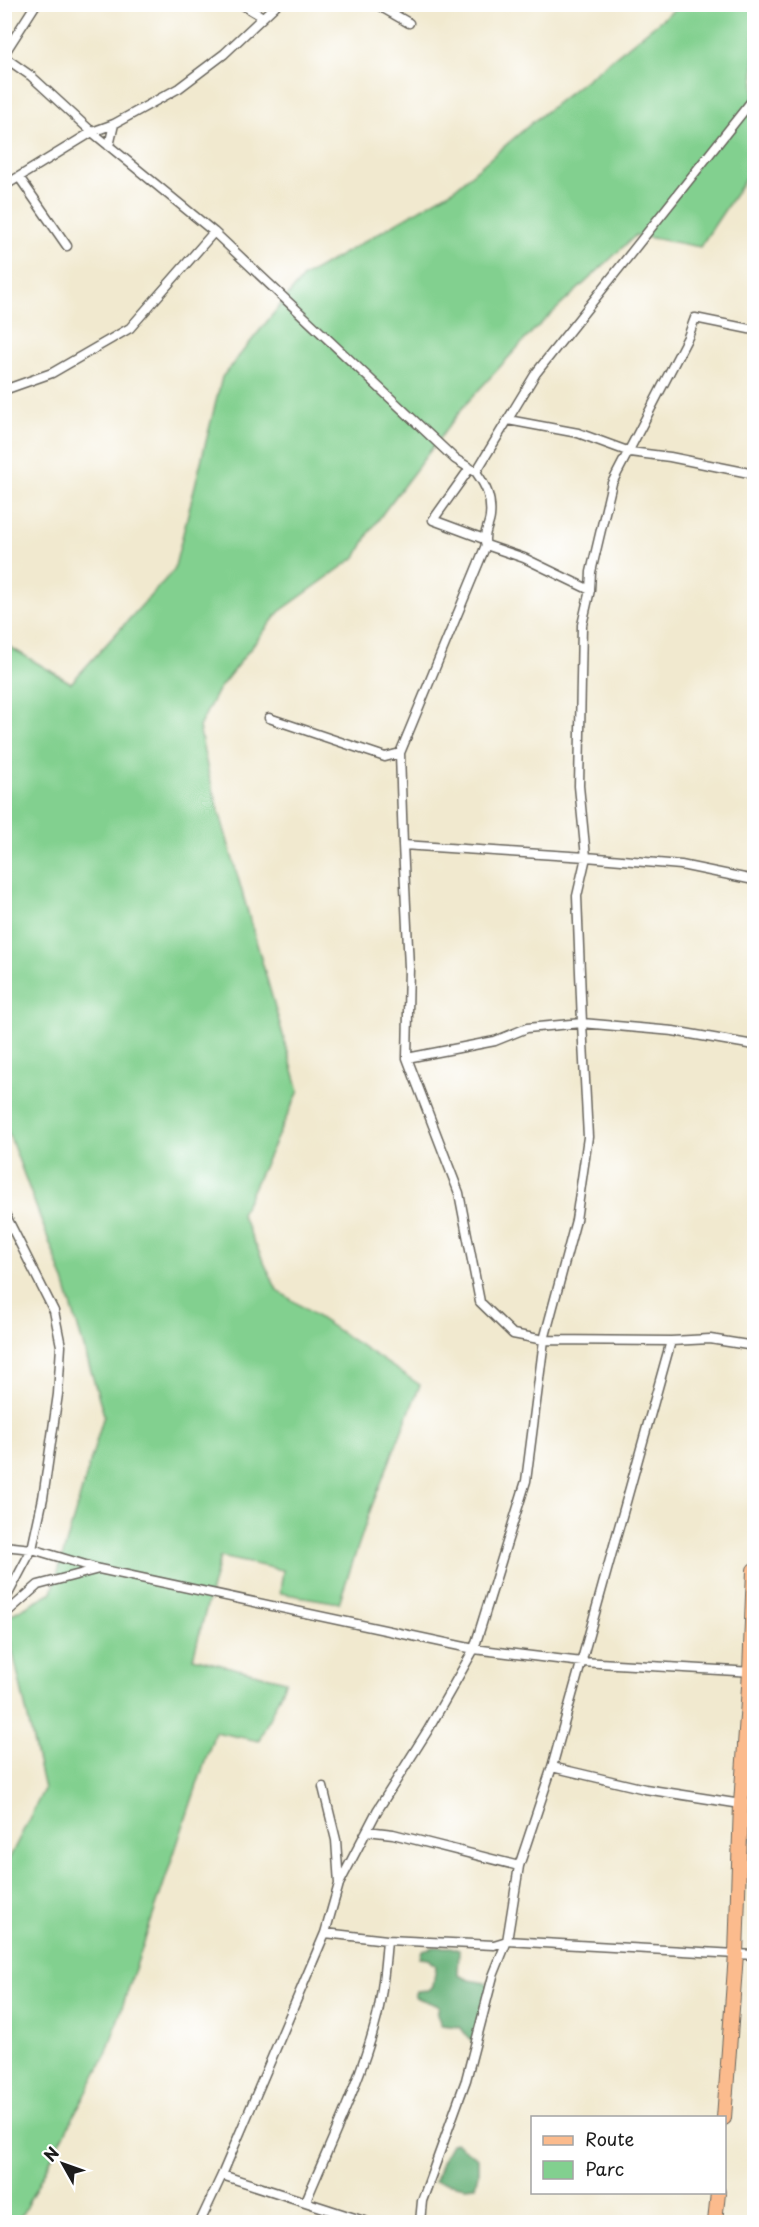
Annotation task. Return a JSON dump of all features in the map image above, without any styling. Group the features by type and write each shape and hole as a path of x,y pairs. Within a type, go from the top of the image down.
{"main road":[{"path":"724,2116 736,1954 741,1804 752,1672 754,1570"},
{"path":"716,2223 718,2194"}],"street":[{"path":"36,4 4,56 31,76 92,132 214,232 455,459 473,470 488,489 490,517 485,542 400,753 410,967 406,1058 459,1193 480,1302 513,1334 544,1340 710,1339 754,1346"},
{"path":"241,4 263,17"},
{"path":"4,186 92,132 114,124 179,88 224,54 277,4"},
{"path":"376,4 409,23"},
{"path":"590,590 524,558 433,520 473,470 508,420 536,373 754,98"},
{"path":"109,146 114,124"},
{"path":"19,177 67,246"},
{"path":"4,390 52,373 130,328 214,232"},
{"path":"200,2223 325,1934 339,1884 377,1811 428,1730 474,1649 526,1482 544,1340 576,1220 588,1137 577,896 586,857 579,786 582,625 590,590 591,572 612,483 688,337 695,318 754,330"},
{"path":"508,420 578,433 630,452 670,457 754,474"},
{"path":"269,718 385,757 400,753"},
{"path":"403,845 681,865 754,880"},
{"path":"406,1058 495,1041 527,1028 582,1023 673,1031 754,1045"},
{"path":"4,1212 54,1311 61,1346 58,1394 43,1498 32,1549 4,1602"},
{"path":"420,2223 422,2201 466,2080 493,1976 507,1941 519,1866 552,1767 671,1341"},
{"path":"4,1546 32,1549 99,1569 474,1649 582,1662 752,1672"},
{"path":"4,1615 38,1585 99,1569"},
{"path":"552,1767 645,1789 741,1804"},
{"path":"323,1787 336,1840 339,1884"},
{"path":"368,1831 421,1840 519,1866"},
{"path":"325,1934 387,1940 494,1945 507,1941 754,1955"},
{"path":"306,2201 351,2092 376,2018 383,1988 387,1940"},
{"path":"222,2175 367,2223"}],"green space":[{"path":"680,5 754,5 754,166 700,247 636,235 532,332 464,406 383,513 357,556 279,612 218,690 199,727 209,776 299,1091 241,1214 277,1290 420,1385 371,1508 339,1603 280,1593 283,1570 220,1557 193,1658 286,1681 259,1741 215,1732 106,2055 18,2222 4,2222 5,1867 44,1789 5,1618 52,1592 104,1415 64,1281 5,1124 5,644 71,683 174,570 222,377 303,277 453,190 534,121"},
{"path":"451,1947 459,1950 458,1975 491,1984 475,2046 460,2027 441,2025 437,2014 439,2006 415,1997 417,1991 429,1990 433,1986 436,1966 429,1959 420,1958 422,1950"},
{"path":"456,2143 478,2158 475,2186 465,2187 435,2181 441,2162 451,2144"}]}
